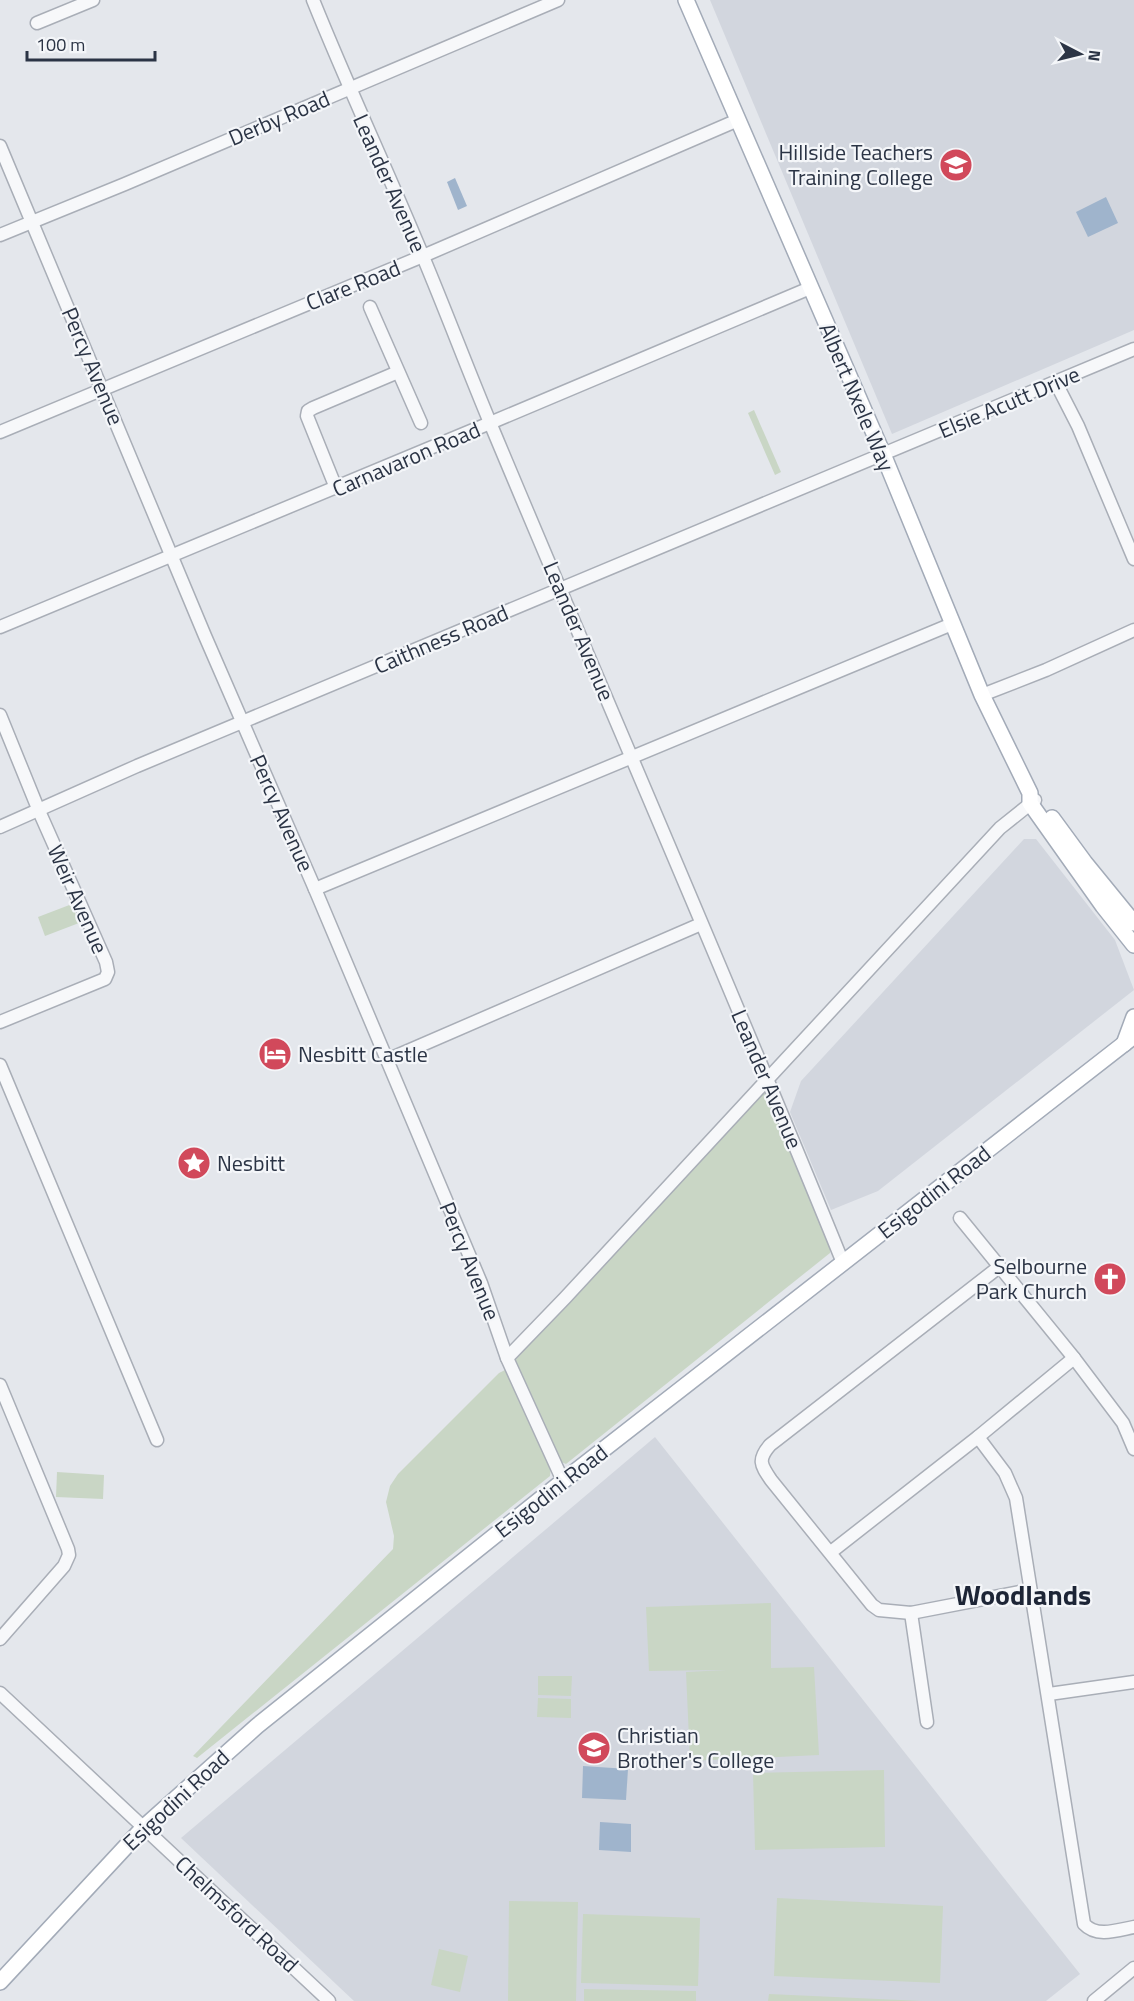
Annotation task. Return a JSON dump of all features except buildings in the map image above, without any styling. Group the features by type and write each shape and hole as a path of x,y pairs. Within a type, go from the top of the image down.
{"main road":[{"name":"Albert Nxele Way","path":"686,0 883,454 982,695 1032,798 1103,906 1134,945"},
{"name":"Albert Nxele Way","path":"1032,798 1134,923"},
{"path":"1131,1043 1134,1017"},
{"name":"Esigodini Road","path":"0,1982 144,1827 257,1726 562,1481 1109,1055 1131,1043"}],"street":[{"path":"37,23 93,0"},
{"name":"Leander Avenue","path":"313,0 423,256 490,423 701,924 768,1078 843,1263"},
{"name":"Derby Road","path":"0,235 558,0"},
{"name":"Clare Road","path":"0,432 423,256 738,120"},
{"name":"Percy Avenue","path":"0,146 481,1283 507,1358 562,1481"},
{"name":"Carnavaron Road","path":"0,627 810,288"},
{"path":"370,307 421,423"},
{"name":"Elsie Acutt Drive","path":"883,454 1134,349"},
{"path":"336,488 307,416 308,411 398,372"},
{"path":"1056,383 1078,426 1134,559"},
{"name":"Caithness Road","path":"0,827 137,766 883,454"},
{"path":"315,889 952,624"},
{"path":"982,695 1134,630"},
{"name":"Weir Avenue","path":"0,715 39,811 106,962 108,972 105,979 0,1022"},
{"path":"507,1358 1000,828 1032,798"},
{"path":"387,1060 701,924"},
{"path":"0,1065 157,1440"},
{"path":"960,1218 1074,1358 1123,1423 1134,1449"},
{"path":"999,1267 770,1445 761,1461 763,1469 872,1605 879,1610 911,1613 1030,1590"},
{"path":"831,1552 978,1437 1074,1358"},
{"path":"0,1385 69,1555 64,1566 0,1640"},
{"path":"978,1437 1005,1473 1014,1492 1049,1694 1084,1924 1089,1929 1102,1933 1134,1927"},
{"path":"911,1613 927,1722"},
{"path":"1049,1694 1134,1682"},
{"name":"Chelmsford Road","path":"0,1693 329,2001"},
{"path":"1094,2001 1134,1968"}],"shaded area":[{"name":"Hillside Teachers Training College","path":"710,0 1134,0 1134,330 892,434"},
{"path":"1024,839 1036,839 1115,940 1134,990 878,1191 831,1210 790,1112 801,1081"},
{"name":"Christian Brother's College","path":"655,1437 1080,1974 1046,2001 354,2001 181,1838"}],"green space":[{"path":"754,410 781,472 775,475 748,413"},
{"path":"72,904 79,923 45,936 38,917"},
{"path":"762,1091 768,1093 830,1245 830,1253 566,1464 559,1461 515,1360"},
{"path":"505,1370 509,1372 551,1467 550,1476 197,1758 193,1756 393,1549 394,1536 386,1502 390,1486 398,1474 499,1373"},
{"path":"57,1472 104,1475 103,1499 56,1497"},
{"path":"771,1603 771,1668 814,1667 819,1755 690,1761 686,1672 726,1670 649,1671 646,1607"},
{"path":"538,1676 572,1676 571,1696 538,1695"},
{"path":"538,1698 571,1699 571,1718 537,1717"},
{"path":"884,1770 885,1847 755,1850 753,1773"},
{"path":"777,1898 943,1906 940,1983 774,1976"},
{"path":"509,1901 578,1902 576,2001 508,2001"},
{"path":"583,1914 700,1918 698,1986 581,1983"},
{"path":"439,1949 468,1956 460,1992 431,1985"},
{"path":"584,1989 696,1991 696,2001 584,2001"},
{"path":"769,1994 922,2001 768,2001"}],"water":[{"path":"455,178 467,206 458,210 447,182"},
{"path":"1106,197 1118,223 1088,237 1076,212"},
{"path":"583,1766 628,1769 626,1800 582,1798"},
{"path":"600,1822 631,1824 631,1852 599,1850"}],"place":[{"name":"Hillside Teachers Training College","path":"956,165"},
{"name":"Nesbitt Castle","path":"275,1054"},
{"name":"Nesbitt","path":"194,1163"},
{"name":"Selbourne Park Church","path":"1110,1279"},
{"name":"Christian Brother's College","path":"594,1748"}],"district":[{"name":"Woodlands","path":"1023,1594"}]}
